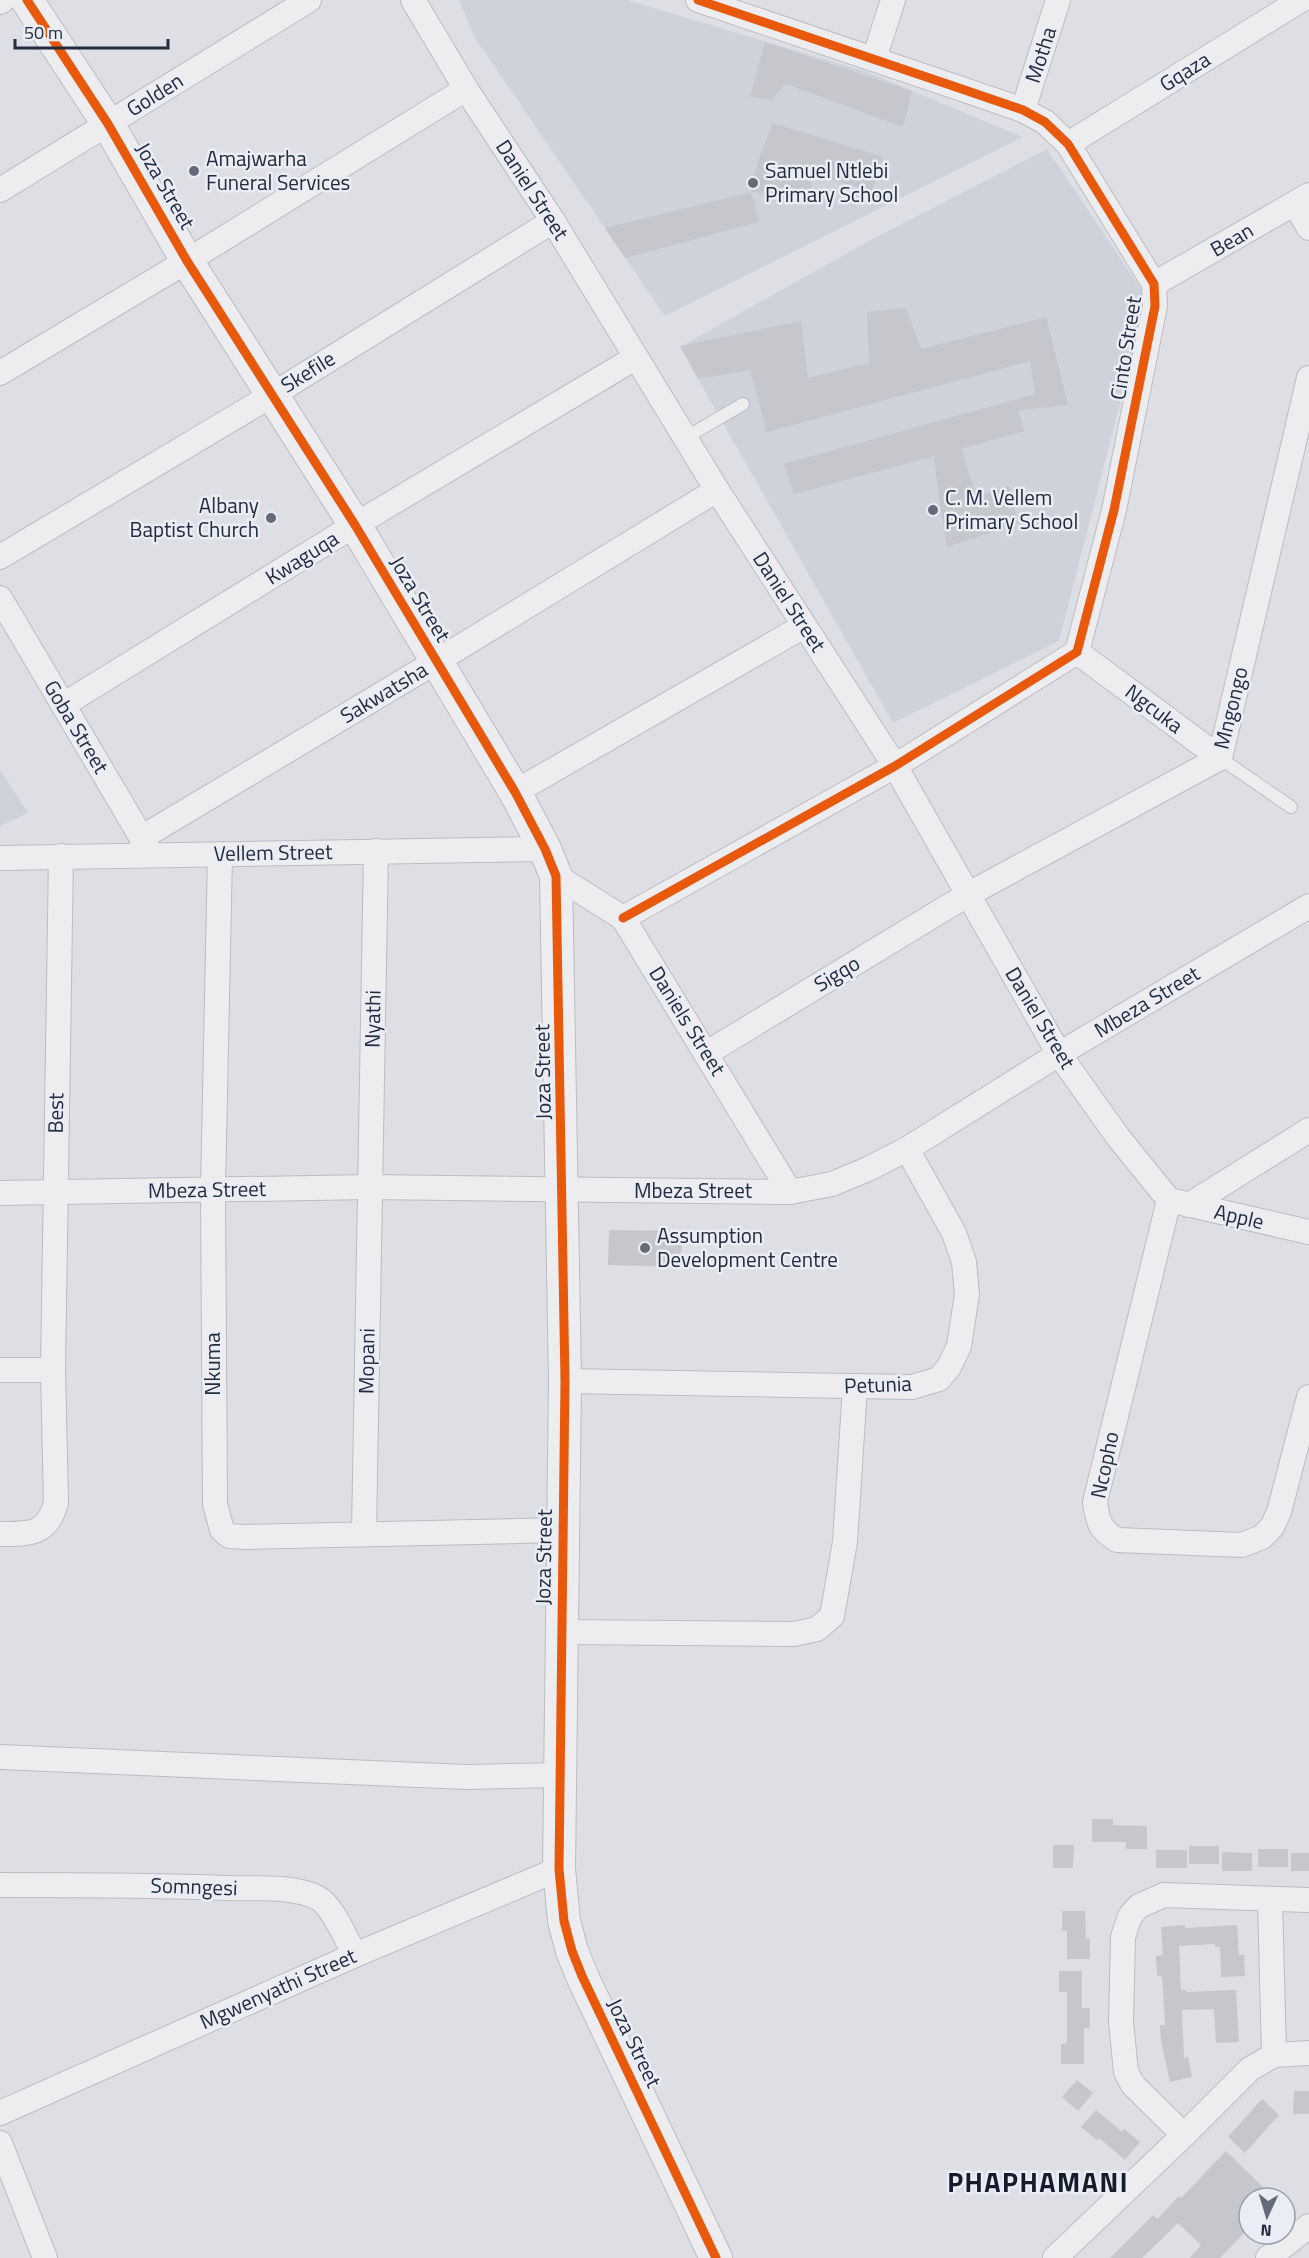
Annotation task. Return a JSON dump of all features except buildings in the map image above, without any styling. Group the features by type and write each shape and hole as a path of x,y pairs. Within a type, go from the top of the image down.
{"street":[{"name":"Joza Street","path":"27,0 108,124 187,261 355,525 515,792 551,862 563,1191 565,1381 558,1869 564,1921 582,1976 716,2258"},
{"name":"Golden","path":"0,190 309,0"},
{"name":"Daniel Street","path":"413,0 466,89 553,221 717,490 895,766 1059,1054 1118,1137 1179,1203"},
{"name":"Cinto Street","path":"698,0 725,5 1023,110 1045,122 1068,144 1154,284 1155,306 1151,329 1114,510 1077,652"},
{"path":"874,59 893,0"},
{"name":"Motha","path":"1023,110 1058,0"},
{"name":"Gqaza","path":"1068,144 1301,0"},
{"path":"0,373 466,89"},
{"path":"1302,199 1309,228"},
{"name":"Bean","path":"1154,284 1302,199"},
{"name":"Skefile","path":"0,557 272,395 553,221"},
{"name":"Kwaguqa","path":"63,705 355,525 635,358"},
{"name":"Mngongo","path":"967,896 1220,758 1309,378"},
{"name":"Sakwatsha","path":"147,846 437,661 717,490"},
{"name":"Goba Street","path":"0,598 147,846"},
{"path":"515,792 804,626"},
{"path":"623,918 895,766 1077,652"},
{"name":"Ngcuka","path":"1077,652 1220,758"},
{"name":"Vellem Street","path":"0,858 61,856 147,846 220,854 376,851 551,862"},
{"name":"Nyathi","path":"371,1187 376,851"},
{"name":"Nkuma","path":"220,854 213,1190 214,1504 222,1530 230,1536 245,1537 562,1530"},
{"name":"Best","path":"0,1534 21,1534 38,1530 51,1519 56,1503 53,1370 61,856"},
{"name":"Daniels Street","path":"551,862 623,918 790,1192"},
{"name":"Sigqo","path":"707,1053 967,896"},
{"name":"Mbeza Street","path":"0,1192 371,1187 790,1192 832,1184 868,1170 907,1149 1059,1054 1309,906"},
{"path":"1179,1203 1309,1130"},
{"name":"Petunia","path":"565,1381 912,1387 939,1379 949,1367 959,1346 967,1294 964,1262 954,1233 907,1149"},
{"name":"Mopani","path":"364,1534 371,1187"},
{"name":"Apple","path":"1179,1203 1309,1232"},
{"name":"Ncopho","path":"1179,1203 1095,1502 1097,1520 1104,1532 1117,1540 1242,1545 1263,1538 1272,1527 1279,1512 1309,1397"},
{"path":"0,1370 53,1370"},
{"path":"561,1632 794,1634 817,1629 832,1616 837,1593 845,1542 855,1387"},
{"path":"0,1757 466,1777 561,1776"},
{"name":"Mgwenyathi Street","path":"0,2113 355,1955 558,1869"},
{"name":"Somngesi","path":"0,1885 150,1885 278,1890 308,1894 320,1899 329,1907 355,1955"},
{"path":"1184,2135 1133,2085 1126,2072 1121,2030 1122,1958 1123,1937 1130,1916 1139,1906 1164,1895 1309,1900"},
{"path":"1270,1900 1274,2055"},
{"path":"1055,2258 1250,2069 1274,2055 1309,2053"},
{"path":"0,2143 38,2256"},
{"path":"1268,2258 1309,2226"}],"lane":[{"path":"685,438 743,404"},
{"name":"Ngcuka","path":"1220,758 1291,807"}],"shaded area":[{"name":"Samuel Ntlebi Primary School","path":"459,0 627,0 867,72 1023,137 665,316 475,38"},
{"name":"C. M. Vellem Primary School","path":"1047,149 1147,298 1059,641 893,723 680,347 867,242"},
{"path":"0,770 28,813 0,826"}],"cycle path":[{"path":"27,0 108,124 187,261 355,525 515,792 545,849 556,876 565,1381 559,1869 564,1921 582,1976 716,2258"},
{"path":"623,918 895,766 1077,652 1114,510 1155,306 1154,284 1068,144 1045,122 1023,110 698,0"}],"place":[{"name":"Amajwarha Funeral Services","path":"194,171"},
{"name":"Samuel Ntlebi Primary School","path":"753,183"},
{"name":"C. M. Vellem Primary School","path":"933,510"},
{"name":"Albany Baptist Church","path":"271,518"},
{"name":"Assumption Development Centre","path":"645,1248"}],"district":[{"name":"PHAPHAMANI","path":"1038,2183"}]}
